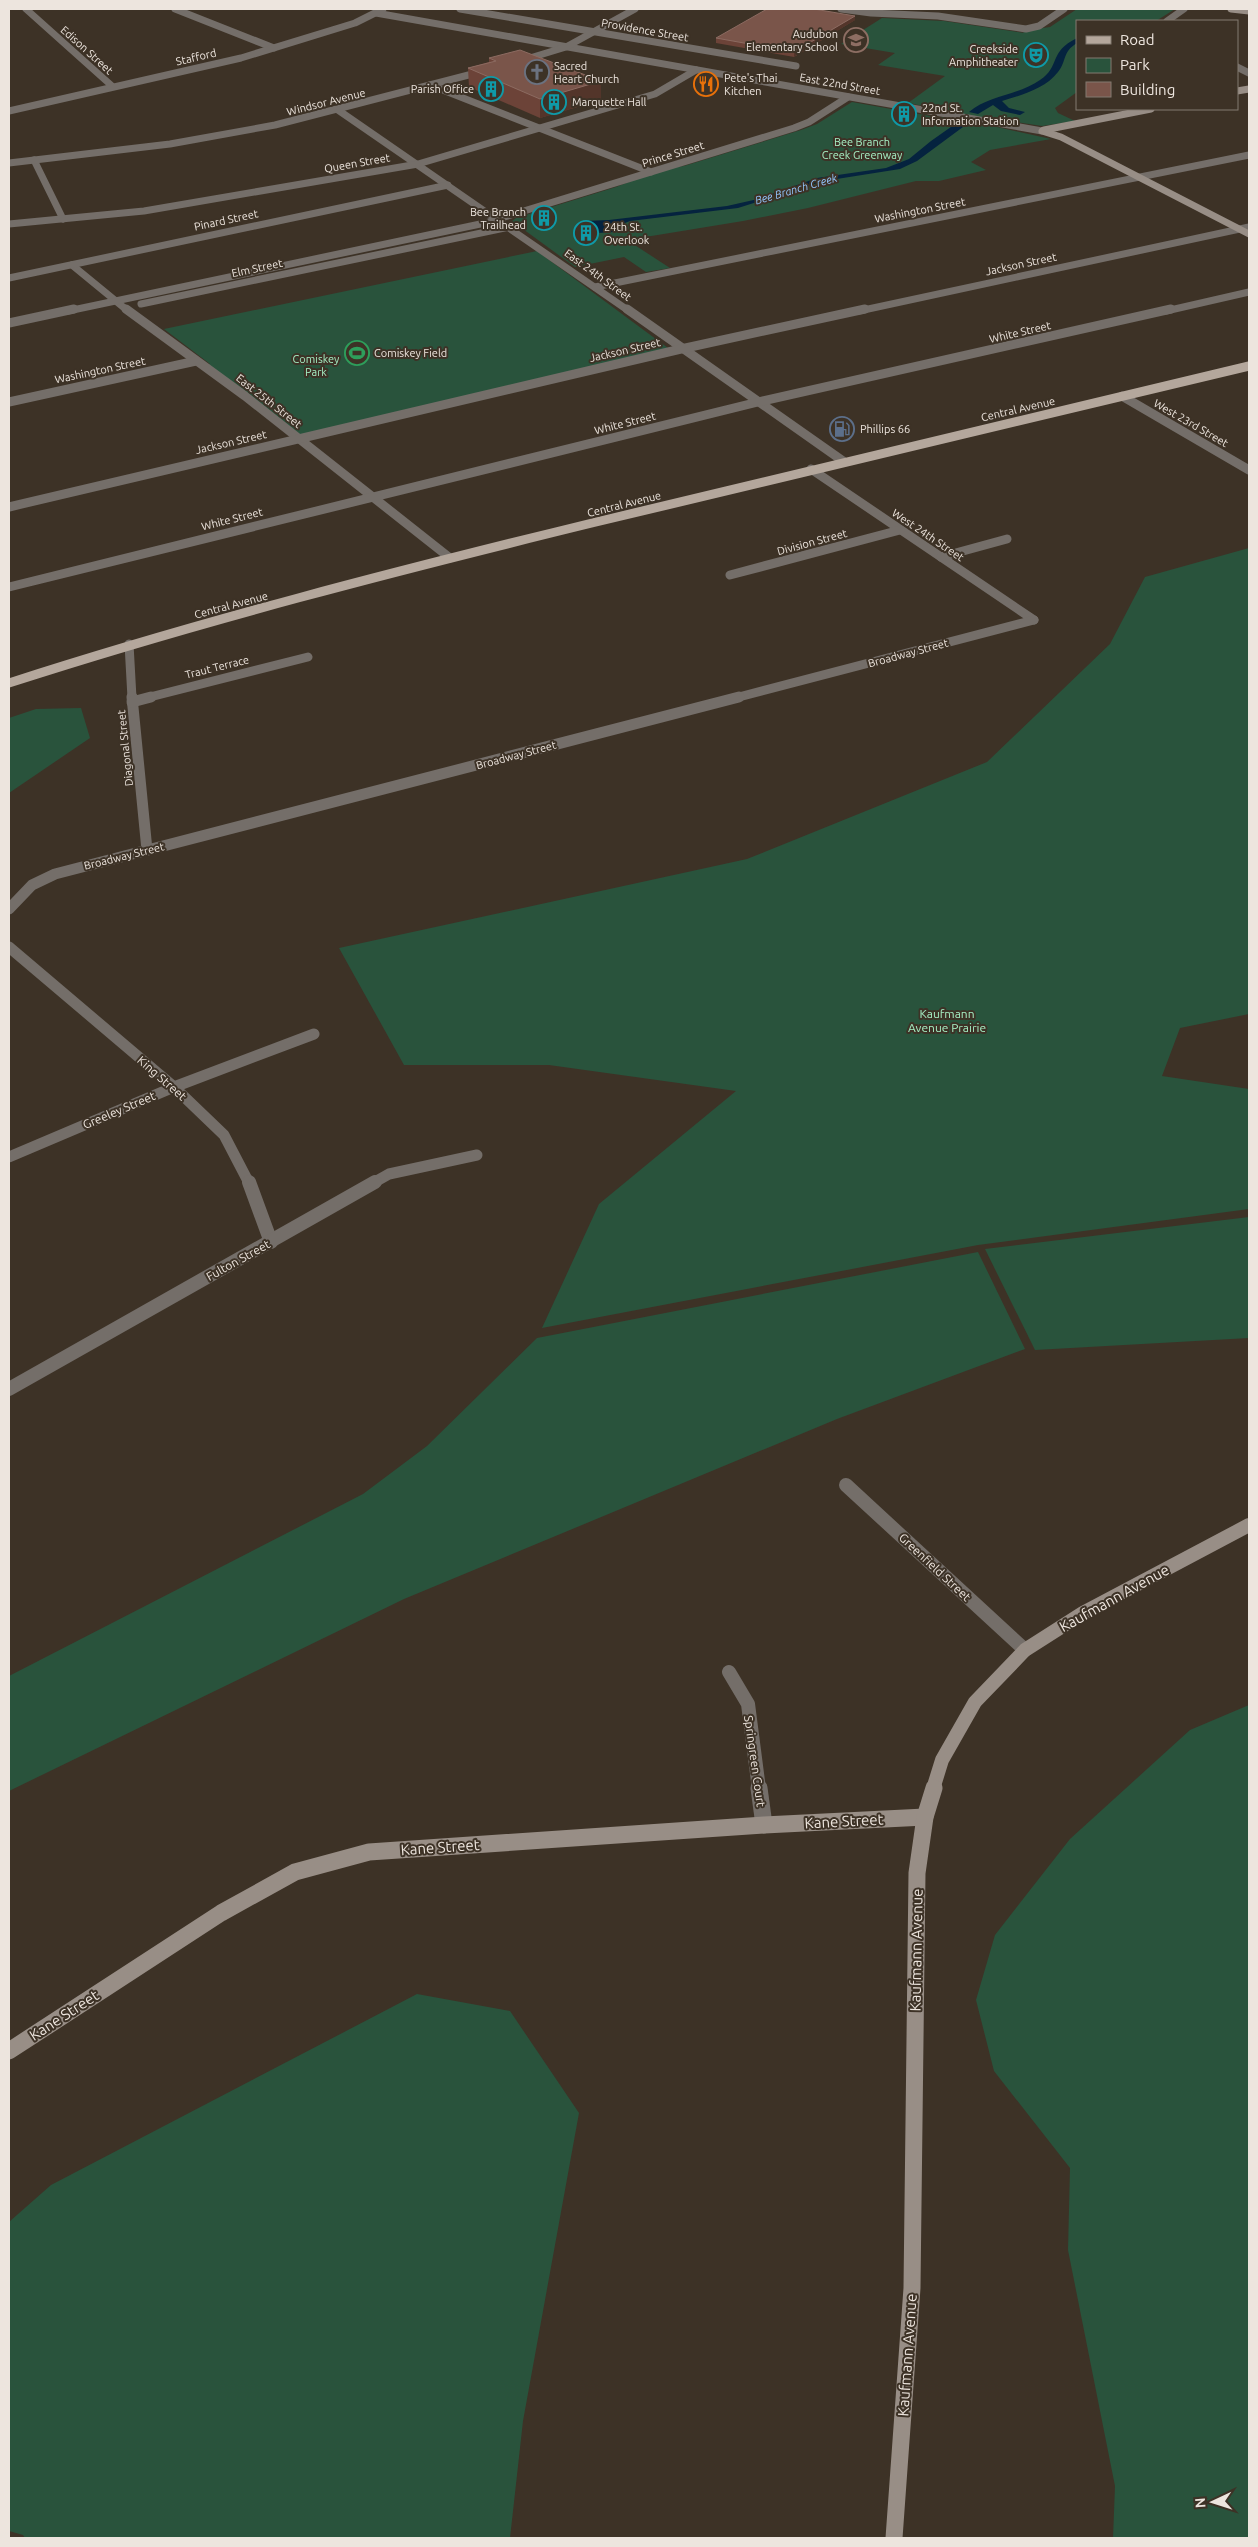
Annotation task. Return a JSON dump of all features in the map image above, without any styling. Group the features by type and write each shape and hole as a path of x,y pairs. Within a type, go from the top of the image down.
{"main road":[{"name":"Central Avenue","path":"9,683 129,644 450,558 843,461 1249,366"}],"street":[{"name":"Edison Street","path":"26,9 112,86"},
{"path":"175,9 274,48"},
{"name":"Providence Street","path":"460,9 796,66 788,71"},
{"path":"514,62 566,47 635,9"},
{"path":"841,9 880,14 947,17 1026,29 1039,26 1064,9"},
{"path":"880,14 887,9"},
{"path":"1168,20 1184,9"},
{"path":"1231,9 1249,12"},
{"name":"Stafford","path":"9,111 274,48 355,23 380,10"},
{"name":"East 22nd Street","path":"380,10 566,47 1042,131 1061,137 1249,234"},
{"name":"Windsor Avenue","path":"9,163 170,144 338,110 496,67"},
{"name":"Queen Street","path":"9,224 144,210 418,164 655,94 696,70"},
{"path":"770,83 780,77"},
{"path":"430,85 651,172"},
{"name":"Prince Street","path":"499,219 800,126 848,97"},
{"name":"East 24th Street","path":"338,110 499,219 843,461"},
{"path":"1042,131 1146,110"},
{"name":"Washington Street","path":"594,287 1249,155"},
{"path":"34,160 63,219"},
{"name":"Pinard Street","path":"9,278 448,185"},
{"name":"Elm Street","path":"9,323 499,219"},
{"name":"Elm Street","path":"9,332 510,227"},
{"name":"Jackson Street","path":"9,507 681,348 1249,227"},
{"name":"East 25th Street","path":"72,265 124,308 298,438 450,558"},
{"name":"White Street","path":"9,587 371,496 758,402 1249,292"},
{"name":"Washington Street","path":"9,402 196,361"},
{"name":"West 23rd Street","path":"1122,396 1249,470"},
{"name":"West 24th Street","path":"811,469 1034,620"},
{"name":"Division Street","path":"730,575 900,530"},
{"path":"941,557 1007,539"},
{"name":"Broadway Street","path":"9,909 32,885 55,874 297,813 1034,620"},
{"name":"Diagonal Street","path":"129,644 132,702 147,850"},
{"name":"Traut Terrace","path":"132,702 308,657"},
{"name":"King Street","path":"9,947 174,1087 224,1135 252,1188 271,1242"},
{"name":"Greeley Street","path":"9,1157 174,1087 314,1034"},
{"name":"Fulton Street","path":"9,1389 389,1174 477,1155"},
{"name":"Greenfield Street","path":"846,1484 1025,1650"},
{"name":"Kaufmann Avenue","path":"894,2538 912,2288 917,1873 925,1817 942,1760 975,1702 1025,1650 1083,1613 1249,1525"},
{"name":"Springreen Court","path":"729,1672 748,1704 764,1825"},
{"name":"Kane Street","path":"9,2051 221,1913 295,1872 369,1852 764,1825 925,1817"}],"green space":[{"name":"Bee Branch Creek Greenway","path":"1077,9 1175,9 1158,20 1076,20 1076,93 1055,108 1058,113 1075,121 1042,126 996,119 988,125 1051,139 990,150 971,162 986,170 939,181 916,181 808,208 743,221 627,240 670,268 646,272 624,257 575,267 512,221 516,218 616,187 662,169 684,166 801,130 817,124 852,102 941,118 950,111 908,103 945,76 878,65 895,53 841,44 882,18 944,21 1024,33 1022,31 1050,27"},
{"name":"Comiskey Park","path":"537,251 672,351 298,438 203,366 210,364 164,329"},
{"name":"Kaufmann Avenue Prairie","path":"1249,548 1249,1014 1180,1028 1162,1076 1249,1089 1249,1209 978,1245 542,1328 599,1204 736,1091 549,1065 404,1065 339,948 747,859 987,762 1110,644 1145,577"},
{"path":"81,708 90,738 9,793 9,718 36,709"},
{"path":"1249,1217 1249,1338 1035,1350 985,1249"},
{"path":"978,1252 1025,1349 837,1419 404,1599 9,1791 9,1676 363,1494 427,1446 537,1338"},
{"path":"1249,1705 1249,2538 1113,2538 1115,2486 1068,2250 1070,2168 994,2071 976,2000 995,1935 1070,1839 1190,1730"},
{"path":"417,1994 510,2011 579,2113 523,2421 510,2538 25,2538 23,2535 9,2531 9,2222 51,2185"}],"water":[{"path":"1076,39 1076,44 1069,50 1061,68 1053,78 1032,91 1002,101 1009,108 1025,112 1020,115 1001,111 993,105 978,114 969,112 977,106 1023,89 1040,80 1051,70 1058,54 1068,43"},
{"name":"Bee Branch Creek","path":"958,122 967,124 917,161 900,169 824,181 738,208 630,221 620,225 613,232 598,233 600,232 584,226 579,229 577,226 584,221 609,220 727,206 758,199 817,178 886,168 909,159"}],"building":[{"name":"Audubon Elementary School","path":"767,9 814,9 855,16 794,52 716,38"},
{"path":"520,50 601,81 540,99 468,68 496,61 489,58"}],"place":[{"name":"Audubon Elementary School","path":"856,40"},
{"name":"Creekside Amphitheater","path":"1036,55"},
{"name":"Sacred Heart Church","path":"537,72"},
{"name":"Pete's Thai Kitchen","path":"706,84"},
{"name":"Parish Office","path":"491,89"},
{"name":"Marquette Hall","path":"554,102"},
{"name":"22nd St. Information Station","path":"904,114"},
{"name":"Bee Branch Trailhead","path":"544,218"},
{"name":"24th St. Overlook","path":"586,233"},
{"name":"Comiskey Field","path":"357,353"},
{"name":"Phillips 66","path":"842,429"}]}
